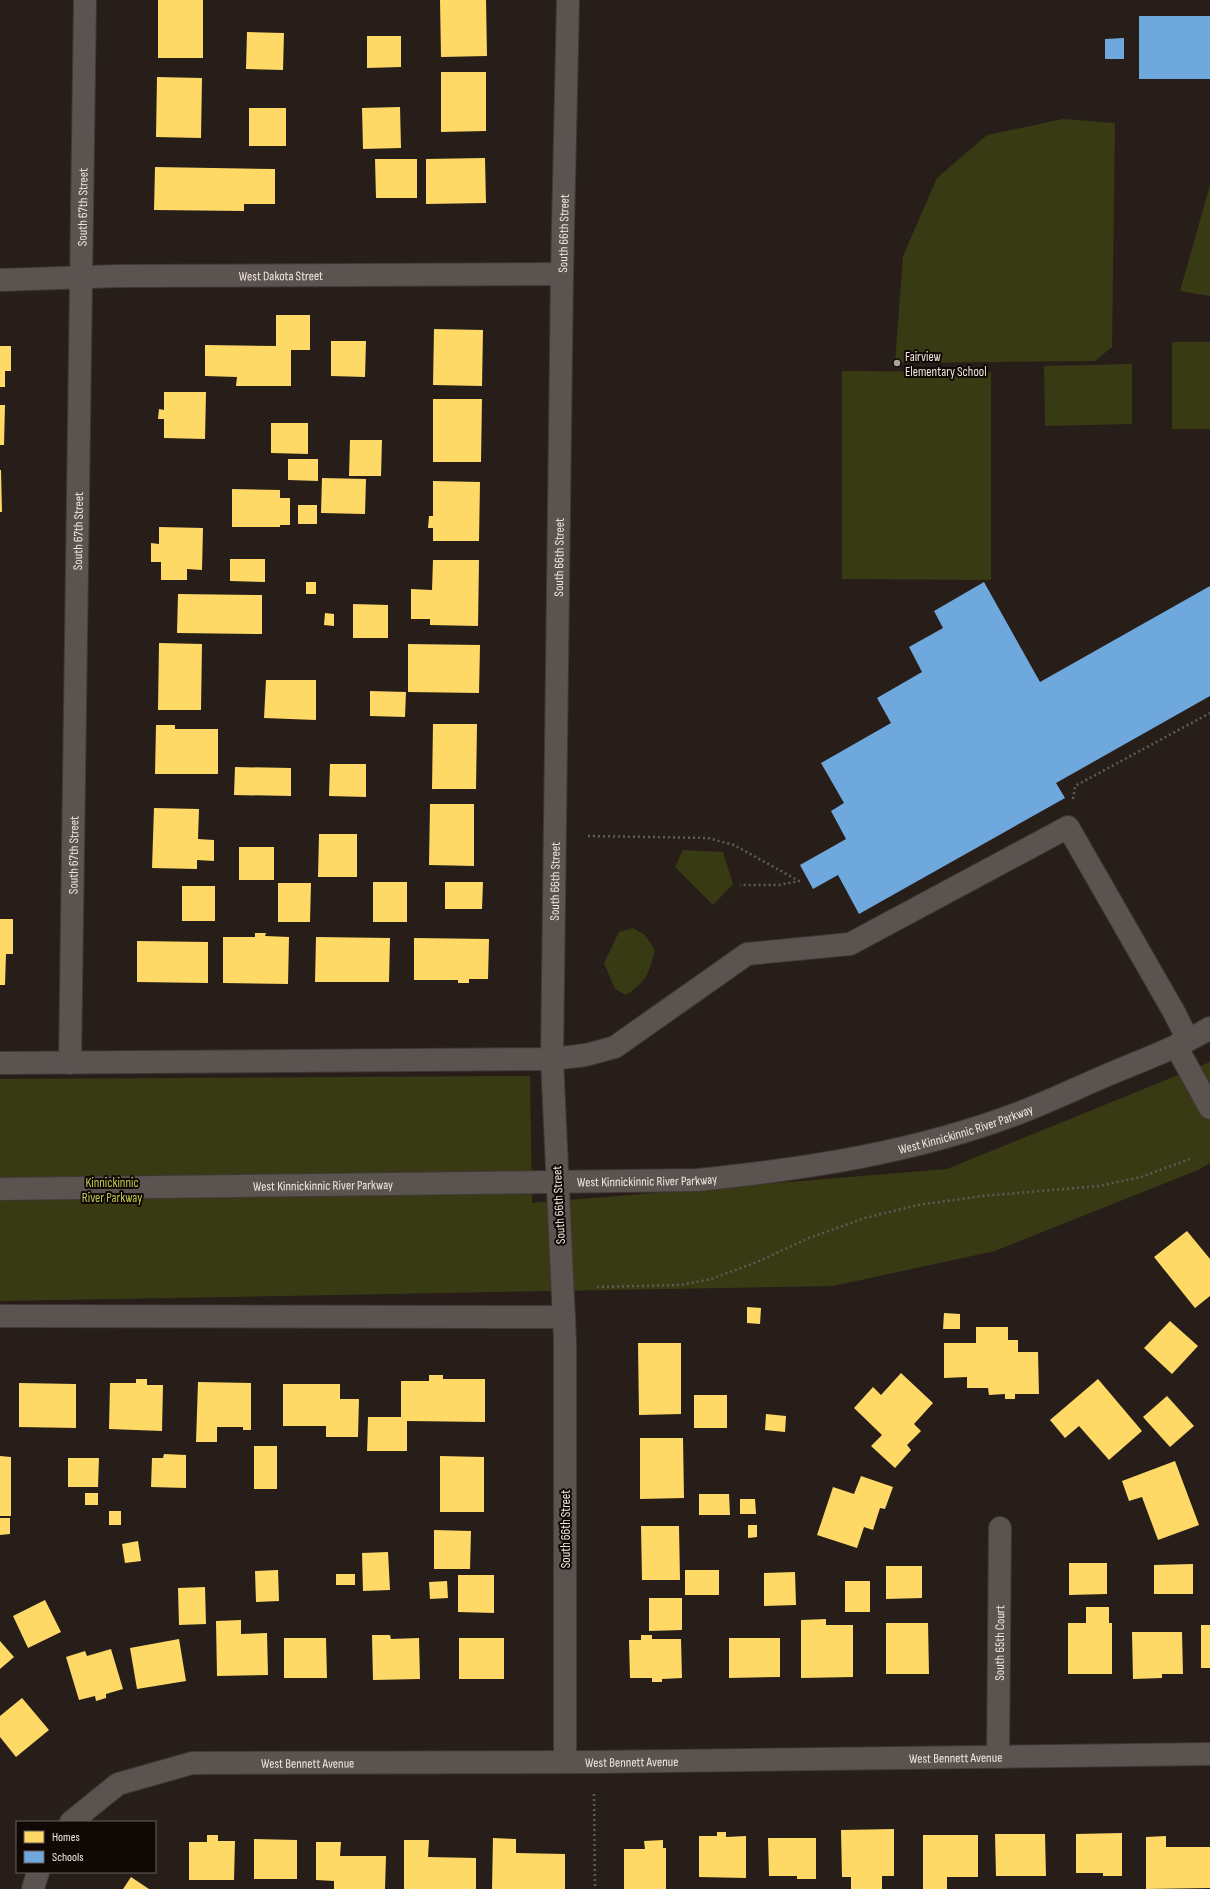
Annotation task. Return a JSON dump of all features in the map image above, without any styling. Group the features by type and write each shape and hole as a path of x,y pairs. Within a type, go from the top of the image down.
{"street":[{"name":"South 67th Street","path":"70,1063 85,0"},
{"name":"South 66th Street","path":"565,1762 564,1316 552,1059 562,274 568,0"},
{"name":"West Dakota Street","path":"0,280 80,277 562,274"},
{"path":"0,1063 552,1059 586,1054 615,1047 748,954 850,944 1068,827 1174,1012 1182,1043 1210,1108"},
{"name":"West Kinnickinnic River Parkway","path":"0,1189 697,1180 779,1172 852,1159 906,1147 958,1133 1019,1113 1182,1043 1210,1028"},
{"path":"0,1316 564,1316"},
{"name":"South 65th Court","path":"998,1757 1000,1528"},
{"name":"West Bennett Avenue","path":"72,1821 118,1784 192,1763 565,1762 1210,1754"},
{"path":"33,1889 38,1873"}],"path":[{"path":"1068,827 1075,786 1210,713"},
{"path":"588,836 708,838 734,845 799,881 779,885 740,885"},
{"path":"597,1287 680,1285 711,1280 757,1262 809,1238 865,1218 918,1205 982,1196 1099,1186 1141,1177 1190,1159"},
{"path":"594,1794 596,1889"}],"green space":[{"path":"1063,119 1115,123 1112,347 1095,361 895,363 903,256 937,178 987,135"},
{"path":"1210,185 1210,296 1180,291"},
{"path":"1172,342 1210,342 1210,429 1172,429"},
{"path":"1132,364 1132,424 1045,426 1044,366"},
{"path":"842,371 991,372 991,580 842,579"},
{"path":"683,850 723,852 733,884 713,905 675,867"},
{"path":"633,928 645,935 655,950 649,971 643,981 626,995 615,989 604,963 619,932"},
{"name":"Kinnickinnic River Parkway","path":"1210,1062 1210,1163 1198,1170 995,1251 833,1286 0,1301 0,1079 530,1076 532,1203 947,1169"}],"building: Homes":[{"path":"158,0 203,0 203,58 158,58"},
{"path":"440,0 486,0 487,56 441,57"},
{"path":"247,32 284,33 283,70 246,69"},
{"path":"367,36 401,36 401,67 367,68"},
{"path":"441,72 486,72 486,131 441,132"},
{"path":"157,77 202,78 201,138 156,137"},
{"path":"400,107 401,148 363,149 362,108"},
{"path":"249,108 286,108 286,146 249,146"},
{"path":"485,158 486,203 426,204 426,159"},
{"path":"375,159 417,159 417,198 376,198"},
{"path":"155,167 275,169 275,204 244,204 244,211 154,210"},
{"path":"276,315 310,315 310,350 291,350 291,386 236,386 237,377 205,376 205,345 276,346"},
{"path":"434,329 483,330 482,386 433,385"},
{"path":"331,341 366,341 365,377 331,376"},
{"path":"0,346 11,346 11,371 5,371 5,387 0,387"},
{"path":"164,392 206,392 205,439 164,438 164,419 158,419 159,409 164,410"},
{"path":"433,399 482,399 481,462 433,462"},
{"path":"0,405 5,405 4,445 0,445"},
{"path":"271,423 308,423 308,454 271,453"},
{"path":"350,440 382,440 381,476 349,476"},
{"path":"288,459 318,459 318,481 288,480"},
{"path":"1,470 2,512 0,512"},
{"path":"322,478 366,479 365,514 321,513"},
{"path":"433,481 480,482 479,541 433,541 433,528 428,528 429,516 433,516"},
{"path":"232,489 280,490 280,498 290,498 290,525 280,525 280,527 232,527"},
{"path":"298,505 317,505 317,524 298,524"},
{"path":"159,527 203,528 202,570 187,569 187,580 161,580 161,562 151,562 151,543 159,544"},
{"path":"230,559 265,559 265,582 230,581"},
{"path":"433,560 479,560 478,626 430,625 430,619 411,619 411,589 432,590"},
{"path":"306,582 316,582 316,594 306,594"},
{"path":"178,594 262,595 262,634 177,633"},
{"path":"353,604 388,605 388,638 353,638"},
{"path":"325,613 334,614 334,626 324,625"},
{"path":"159,643 202,644 201,710 158,710"},
{"path":"408,644 480,645 479,693 408,692"},
{"path":"266,680 316,680 316,720 264,718"},
{"path":"370,691 406,692 405,717 370,716"},
{"path":"433,724 477,724 476,789 432,789"},
{"path":"156,725 175,725 175,729 218,729 218,774 155,774"},
{"path":"330,764 366,764 366,797 329,796"},
{"path":"235,767 291,768 291,796 234,795"},
{"path":"430,804 474,804 474,866 429,865"},
{"path":"154,808 199,809 198,839 214,840 214,861 197,860 197,869 152,868"},
{"path":"319,834 357,834 357,877 318,877"},
{"path":"239,847 274,847 274,880 239,880"},
{"path":"373,882 407,882 407,922 373,922"},
{"path":"445,882 483,882 482,909 445,909"},
{"path":"278,883 311,883 310,922 278,922"},
{"path":"182,886 215,886 215,921 182,921"},
{"path":"0,919 13,919 13,954 6,954 5,985 0,985"},
{"path":"255,933 266,933 265,936 289,937 288,984 223,983 223,937 255,937"},
{"path":"316,937 390,938 389,982 315,982"},
{"path":"414,938 489,939 488,979 469,979 469,983 458,983 458,980 414,980"},
{"path":"137,941 208,942 208,983 137,982"},
{"path":"1187,1231 1210,1259 1210,1296 1195,1308 1154,1257"},
{"path":"747,1307 761,1308 760,1324 747,1323"},
{"path":"944,1313 960,1314 960,1329 943,1329"},
{"path":"1170,1321 1198,1346 1172,1374 1144,1348"},
{"path":"976,1327 1008,1327 1008,1340 1018,1340 1018,1352 1038,1352 1039,1394 1015,1394 1015,1399 1005,1399 1005,1394 989,1395 988,1388 967,1388 967,1377 944,1378 944,1343 976,1343"},
{"path":"638,1343 681,1343 681,1414 639,1415"},
{"path":"901,1373 933,1403 914,1424 921,1431 907,1445 911,1450 895,1468 871,1446 882,1435 854,1408 873,1387 881,1395"},
{"path":"429,1375 443,1375 443,1379 485,1379 485,1422 407,1421 407,1451 367,1451 368,1417 401,1417 401,1381 429,1381"},
{"path":"136,1379 147,1379 147,1385 163,1385 162,1431 109,1429 110,1383 136,1383"},
{"path":"1098,1379 1142,1431 1109,1460 1079,1426 1065,1438 1050,1420"},
{"path":"198,1382 251,1383 251,1430 243,1430 243,1427 217,1427 217,1442 196,1442"},
{"path":"19,1383 76,1384 76,1428 19,1427"},
{"path":"283,1384 340,1384 340,1399 359,1399 358,1437 326,1437 326,1426 283,1426"},
{"path":"694,1395 727,1395 727,1428 694,1428"},
{"path":"1167,1396 1194,1426 1170,1447 1143,1417"},
{"path":"766,1414 786,1416 785,1432 765,1430"},
{"path":"640,1438 683,1438 684,1498 640,1499"},
{"path":"254,1446 277,1446 277,1489 254,1489"},
{"path":"164,1454 186,1455 186,1488 151,1487 152,1458 163,1458"},
{"path":"0,1456 11,1457 11,1516 0,1516"},
{"path":"440,1456 484,1457 484,1512 440,1512"},
{"path":"68,1458 99,1458 98,1487 68,1487"},
{"path":"1175,1461 1199,1525 1158,1540 1142,1497 1129,1501 1122,1481"},
{"path":"861,1476 893,1487 885,1509 880,1508 873,1530 864,1527 857,1548 817,1535 833,1487 854,1494"},
{"path":"85,1493 98,1493 98,1505 85,1505"},
{"path":"699,1494 729,1494 730,1515 699,1515"},
{"path":"740,1499 755,1499 756,1514 740,1514"},
{"path":"109,1511 121,1511 121,1525 109,1525"},
{"path":"0,1518 10,1518 10,1534 0,1535"},
{"path":"748,1525 757,1525 757,1537 748,1538"},
{"path":"641,1526 679,1526 680,1580 642,1580"},
{"path":"434,1530 471,1531 470,1569 434,1569"},
{"path":"138,1541 141,1561 125,1563 122,1544"},
{"path":"388,1552 390,1590 363,1591 362,1553"},
{"path":"1069,1563 1107,1563 1107,1594 1069,1595"},
{"path":"1193,1564 1193,1594 1154,1594 1154,1565"},
{"path":"886,1566 922,1566 922,1598 886,1599"},
{"path":"278,1570 279,1601 256,1602 255,1571"},
{"path":"685,1570 719,1570 719,1595 685,1595"},
{"path":"795,1572 796,1605 764,1606 764,1573"},
{"path":"336,1574 355,1574 355,1585 336,1585"},
{"path":"458,1575 494,1575 494,1613 458,1612"},
{"path":"447,1581 448,1598 430,1599 429,1582"},
{"path":"845,1581 870,1581 870,1612 845,1612"},
{"path":"205,1587 206,1624 179,1625 178,1588"},
{"path":"649,1598 682,1598 682,1630 649,1631"},
{"path":"45,1600 61,1632 28,1648 13,1616"},
{"path":"1086,1607 1109,1607 1109,1623 1112,1623 1112,1674 1068,1674 1068,1623 1086,1623"},
{"path":"826,1619 826,1625 853,1625 853,1677 801,1678 801,1620"},
{"path":"241,1620 241,1634 267,1633 268,1675 217,1676 216,1621"},
{"path":"886,1623 928,1623 929,1674 886,1674"},
{"path":"1201,1625 1210,1625 1210,1668 1201,1668"},
{"path":"1132,1632 1182,1632 1183,1674 1162,1674 1162,1678 1133,1679"},
{"path":"372,1635 390,1635 391,1639 419,1638 420,1679 373,1680"},
{"path":"641,1635 652,1635 652,1639 681,1639 682,1678 662,1679 662,1682 652,1682 652,1678 630,1678 629,1640 641,1640"},
{"path":"284,1638 326,1638 327,1678 284,1678"},
{"path":"459,1638 504,1638 504,1679 459,1679"},
{"path":"729,1638 780,1638 780,1677 729,1678"},
{"path":"179,1639 186,1681 137,1689 130,1648"},
{"path":"0,1641 14,1657 0,1669"},
{"path":"111,1649 123,1689 106,1694 106,1698 96,1701 95,1696 79,1700 66,1657 85,1651 87,1656"},
{"path":"22,1698 49,1730 16,1757 0,1737 0,1716"},
{"path":"894,1829 894,1876 882,1876 882,1889 851,1889 851,1877 842,1877 841,1830"},
{"path":"717,1832 726,1832 726,1837 746,1836 746,1878 699,1877 699,1836 717,1836"},
{"path":"1122,1833 1122,1876 1103,1876 1103,1873 1076,1873 1076,1834"},
{"path":"995,1834 1045,1834 1046,1876 996,1876"},
{"path":"207,1835 218,1835 218,1841 235,1841 234,1880 189,1880 189,1842 207,1842"},
{"path":"923,1835 978,1835 978,1877 947,1877 947,1889 923,1889"},
{"path":"1166,1836 1166,1847 1210,1847 1210,1888 1146,1889 1146,1837"},
{"path":"493,1838 516,1839 516,1853 565,1854 565,1889 492,1889"},
{"path":"768,1838 816,1838 816,1879 797,1879 797,1876 769,1876"},
{"path":"254,1839 297,1840 297,1879 254,1879"},
{"path":"404,1840 429,1840 428,1857 476,1858 476,1889 404,1889"},
{"path":"663,1840 663,1848 666,1848 666,1889 624,1889 624,1849 645,1849 644,1841"},
{"path":"316,1842 341,1842 340,1856 386,1856 385,1889 334,1889 334,1881 316,1880"},
{"path":"131,1877 149,1889 123,1889"}],"building: Schools":[{"path":"1139,16 1210,16 1210,79 1139,79"},
{"path":"1124,38 1124,59 1105,59 1105,39"},
{"path":"984,582 1040,682 1210,586 1210,696 1056,783 1065,798 859,914 838,875 813,889 800,865 846,839 831,811 844,803 821,763 891,723 877,698 922,672 909,647 943,628 934,611"}],"place":[{"name":"Fairview Elementary School","path":"897,363"}]}
